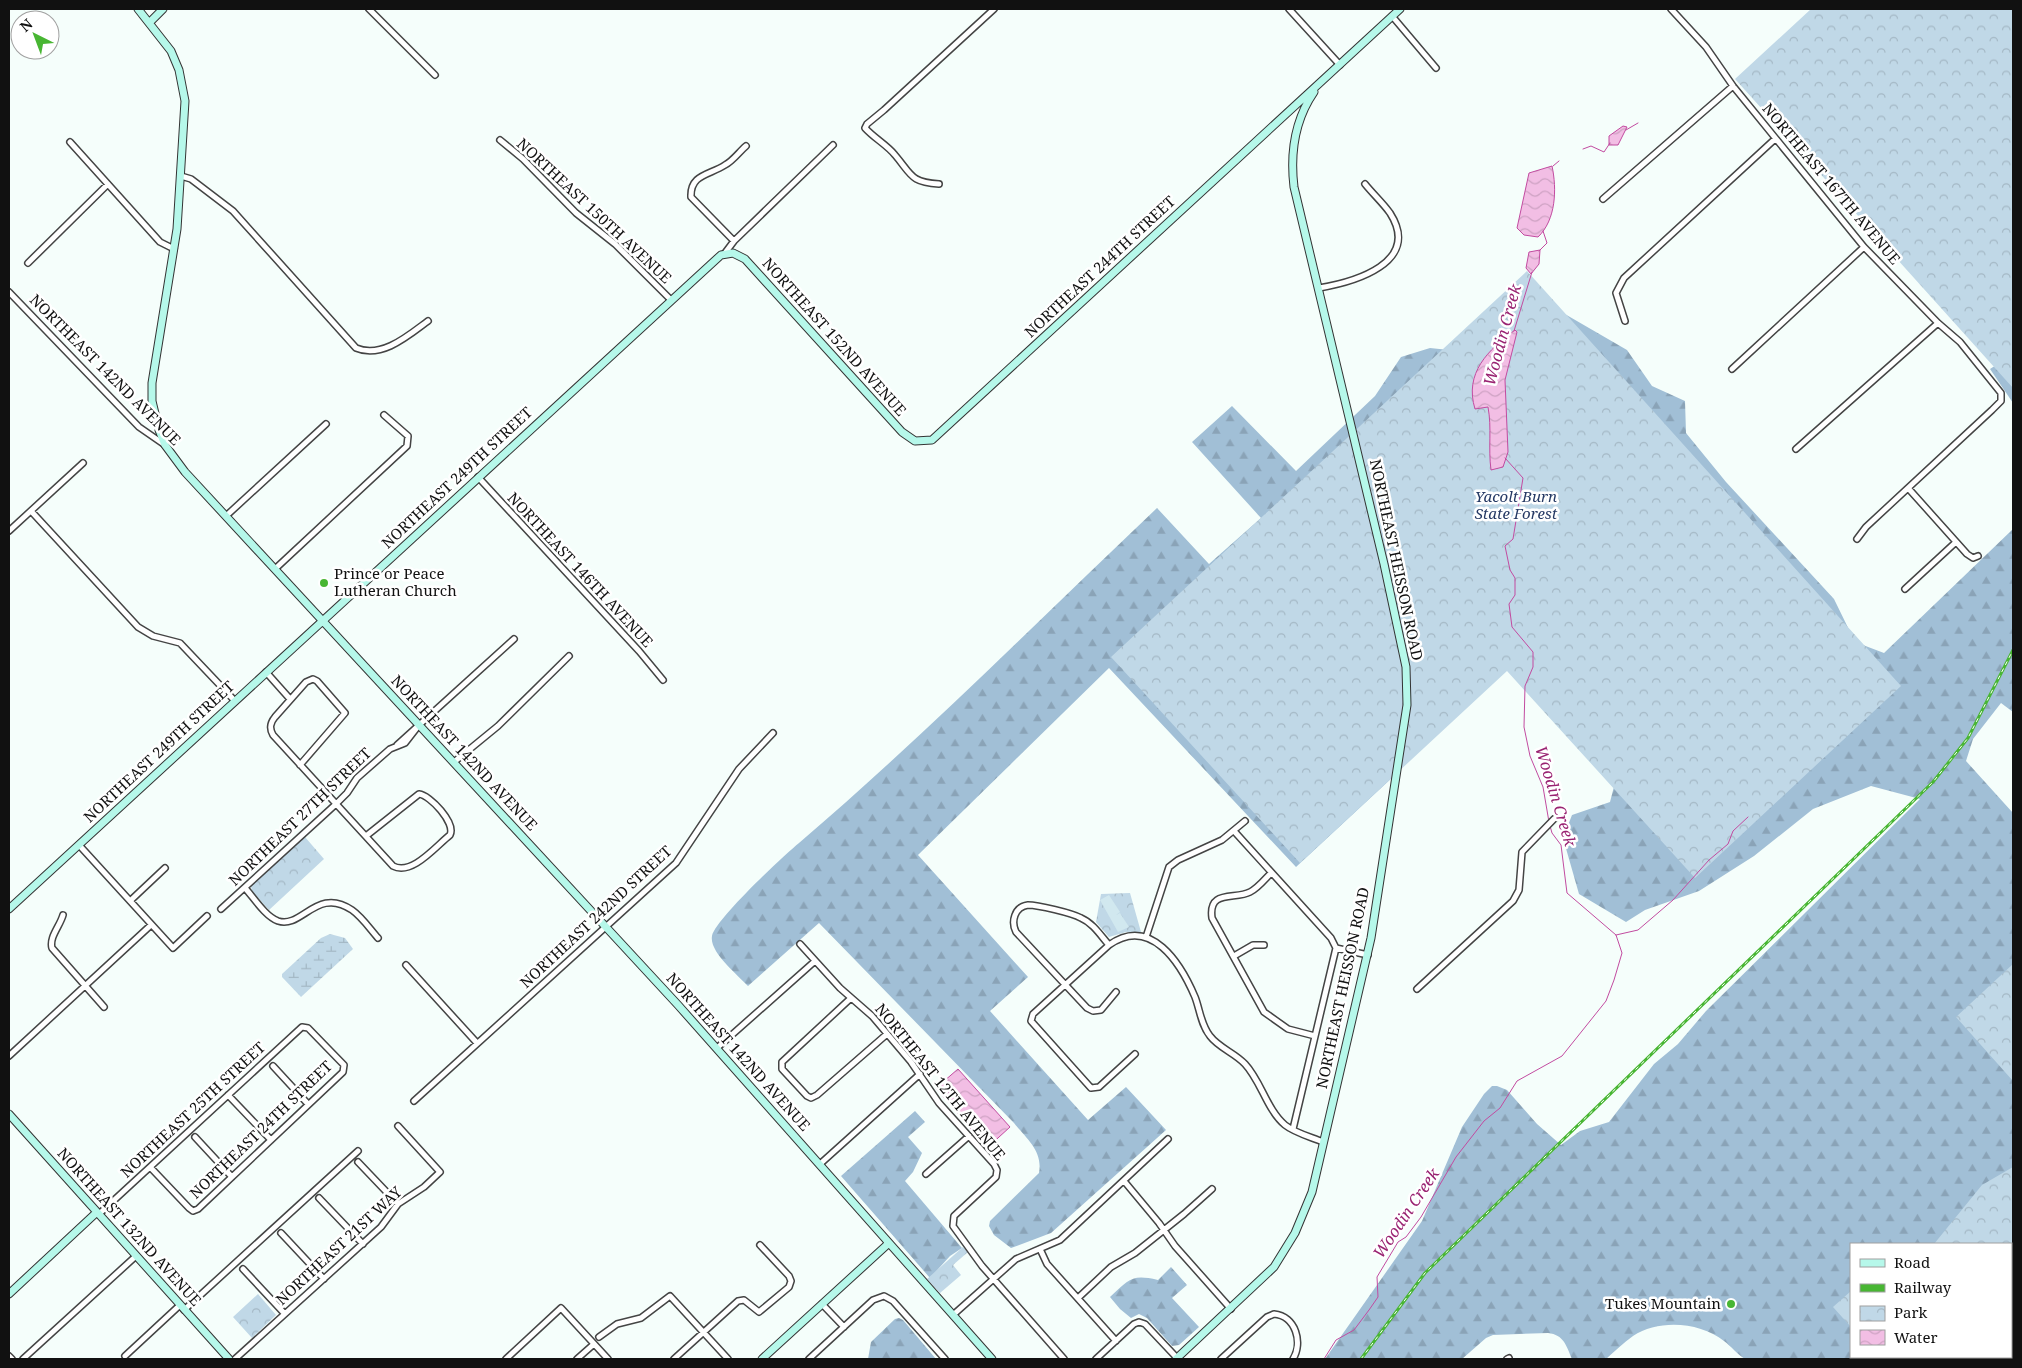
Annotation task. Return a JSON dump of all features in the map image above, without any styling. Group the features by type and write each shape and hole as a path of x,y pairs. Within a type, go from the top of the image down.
{"street":[{"path":"138,9 155,28 171,51 179,70 186,115 174,248 152,372 155,419 165,445"},
{"path":"148,20 164,9"},
{"path":"369,9 435,76"},
{"path":"939,184 917,181 909,176 894,154 865,128 867,124 994,9"},
{"path":"1289,9 1340,65"},
{"path":"1322,82 1400,9"},
{"name":"NORTHEAST 167TH AVENUE","path":"1671,9 1706,47 1733,86 1864,247 1938,323 1960,342 2001,393 2001,401 1866,527 1857,539"},
{"path":"1392,16 1436,68"},
{"name":"NORTHEAST 244TH STREET","path":"922,442 932,440 940,434 1322,82"},
{"name":"NORTHEAST HEISSON ROAD","path":"1177,1359 1268,1274 1285,1251 1312,1192 1368,955 1407,705 1406,667 1382,555 1293,178 1292,150 1299,121 1310,98 1322,82"},
{"path":"1603,199 1733,86"},
{"path":"1279,121 1288,118 1299,121"},
{"path":"1625,321 1616,293 1624,278 1775,138"},
{"name":"NORTHEAST 150TH AVENUE","path":"500,140 523,159 576,214 615,244 671,300"},
{"path":"70,142 160,242 174,248"},
{"name":"NORTHEAST 249TH STREET","path":"10,907 709,264 725,253 734,241 833,145"},
{"path":"734,241 691,197 690,188 699,177 726,165 746,146"},
{"path":"181,176 191,179 234,211 356,348 370,352 387,347 428,321"},
{"path":"28,263 108,184"},
{"path":"1318,288 1341,284 1381,267 1390,261 1395,251 1398,238 1396,226 1390,213 1365,184"},
{"path":"1732,369 1864,247"},
{"name":"NORTHEAST 152ND AVENUE","path":"725,253 733,253 745,259 902,432 909,438 922,442"},
{"name":"NORTHEAST 142ND AVENUE","path":"9,292 139,427 165,445 185,472 717,1048 992,1359"},
{"path":"1796,449 1938,323"},
{"path":"275,569 407,446 408,436 384,415"},
{"path":"226,516 326,424"},
{"path":"9,531 83,463"},
{"name":"NORTHEAST 146TH AVENUE","path":"478,477 639,651 663,680"},
{"path":"1908,488 1967,554 1973,558 1978,556"},
{"path":"31,511 138,627 153,636 180,643 234,701"},
{"path":"1905,589 1956,542"},
{"name":"NORTHEAST 27TH STREET","path":"221,909 336,804 357,778 397,745 514,639"},
{"path":"454,762 498,726 569,656"},
{"path":"266,672 290,700"},
{"path":"300,765 345,713 317,681 310,679 272,720 270,728 273,735 300,765 393,866 402,869 412,866 450,835 452,829 450,823 428,797 422,794 413,796 366,836"},
{"name":"NORTHEAST 242ND STREET","path":"414,1101 676,863 739,769 773,733"},
{"path":"1417,988 1513,901 1518,890 1522,852 1554,819"},
{"path":"1146,938 1169,867 1178,860 1222,840 1245,821"},
{"path":"1234,831 1331,938 1336,948 1293,1129"},
{"path":"79,845 173,948 207,916"},
{"path":"130,901 165,868"},
{"path":"1271,873 1250,892 1227,895 1215,902 1212,916 1264,1012 1288,1029 1315,1036"},
{"path":"245,888 268,914 279,921 291,921 318,905 330,903 342,905 353,911 378,938"},
{"path":"1110,945 1081,917 1031,905 1019,909 1013,920 1016,932 1066,986 1093,1011 1104,1008 1116,992"},
{"path":"63,915 60,926 52,939 51,946 104,1007"},
{"path":"9,1056 151,925"},
{"path":"1135,1054 1099,1087 1094,1088 1088,1086 1030,1021 1033,1014 1110,945 1123,937 1146,938 1159,943 1170,953 1194,996 1208,1035 1245,1064 1281,1122 1323,1142"},
{"name":"NORTHEAST 12TH AVENUE","path":"800,944 887,1034 920,1074 938,1103 994,1164 997,1172 994,1178 954,1216 952,1221 953,1226 978,1262 994,1280"},
{"path":"1234,956 1253,945 1264,945"},
{"path":"1336,948 1368,955"},
{"path":"717,1048 815,961"},
{"path":"406,965 477,1043"},
{"path":"851,998 784,1058 781,1064 782,1069 806,1096 811,1098 817,1096 887,1034"},
{"name":"NORTHEAST 25TH STREET","path":"98,1213 298,1030 306,1026 344,1065"},
{"name":"NORTHEAST 24TH STREET","path":"150,1167 193,1211 198,1209 343,1072 344,1065"},
{"path":"272,1066 308,1104"},
{"path":"820,1164 920,1074"},
{"path":"228,1095 270,1140"},
{"name":"NORTHEAST 132ND AVENUE","path":"9,1114 229,1359"},
{"name":"NORTHEAST 21ST WAY","path":"235,1359 381,1227 398,1204 424,1187 440,1172 398,1126"},
{"path":"926,1174 969,1136"},
{"path":"196,1138 232,1177"},
{"path":"953,1315 1016,1259 1060,1240 1168,1139"},
{"path":"125,1356 182,1308 358,1151"},
{"path":"358,1162 398,1204"},
{"path":"1124,1181 1164,1229 1175,1246 1232,1309"},
{"path":"1078,1298 1111,1267 1135,1253 1189,1210 1212,1188"},
{"path":"319,1198 363,1244"},
{"path":"9,1294 98,1213"},
{"path":"281,1233 324,1279"},
{"path":"762,1359 889,1243"},
{"path":"674,1359 738,1301 742,1299 759,1312 792,1282 760,1244"},
{"path":"1040,1249 1047,1264 1116,1340"},
{"path":"23,1359 136,1256"},
{"path":"243,1269 284,1313"},
{"path":"994,1280 1064,1359"},
{"path":"599,1337 617,1324 642,1318 670,1296 728,1359"},
{"path":"809,1359 876,1298 884,1296 893,1301 945,1359"},
{"path":"822,1304 844,1327"},
{"path":"506,1359 561,1308 608,1359"},
{"path":"1221,1359 1267,1317 1274,1314 1286,1318 1297,1334 1298,1345 1293,1359"},
{"path":"1096,1359 1134,1324 1141,1322 1177,1359"},
{"path":"577,1359 594,1344"},
{"path":"9,1356 12,1359"}],"green space":[{"path":"1811,9 2013,9 2013,388 1735,79"},
{"name":"Yacolt Burn State Forest","path":"1527,271 1901,686 1695,878 1507,671 1300,863 1111,657"},
{"path":"1532,295 1627,350 1652,386 1685,401 1686,433 1726,482 1834,599 1855,642 1884,653 2013,529 2013,712 2001,703 1973,739 1966,761 2013,813 2013,1340 2012,1243 1850,1243 1850,1358 1995,1359 1745,1359 1724,1341 1703,1330 1679,1325 1667,1325 1655,1327 1633,1336 1606,1359 1572,1359 1561,1338 1548,1333 1493,1335 1486,1338 1462,1359 1325,1359 1422,1221 1462,1127 1484,1094 1492,1086 1507,1090 1537,1124 1561,1145 1580,1131 1609,1122 1654,1064 1678,1044 1706,1011 1920,799 1871,786 1813,809 1754,856 1699,891 1645,910 1626,922 1579,894 1563,838 1572,815 1610,802 1617,775 1583,619 1416,675 1394,776 1296,867 1109,668 918,855 1028,977 990,1011 1088,1120 1126,1087 1166,1130 1051,1233 1011,1248 994,1235 989,1226 990,1221 1039,1173 1039,1158 1033,1146 1014,1123 819,923 748,986 725,963 715,949 712,936 716,928 765,874 936,720 1157,508 1209,564 1261,518 1192,442 1232,406 1296,471 1375,396 1401,357 1430,348 1449,350"},
{"path":"2013,354 2013,403 1990,369"},
{"path":"305,837 324,859 269,910 252,891 251,886"},
{"path":"1130,893 1141,932 1126,932 1109,937 1096,922 1101,894"},
{"path":"330,934 345,938 353,949 301,997 282,977 282,974 321,938"},
{"path":"2013,964 2013,1081 1956,1017"},
{"path":"915,1111 925,1122 908,1137 922,1153 913,1172 905,1181 962,1248 950,1256 930,1278 841,1176"},
{"path":"2013,1167 2012,1347 2012,1243 1935,1243 1982,1185"},
{"path":"963,1247 968,1252 953,1265 961,1275 940,1293 927,1279"},
{"path":"1171,1267 1187,1285 1172,1298 1199,1327 1179,1345 1172,1346 1147,1318 1139,1314 1131,1318 1110,1297 1131,1280 1149,1278 1158,1280"},
{"path":"1850,1292 1850,1326 1833,1307"},
{"path":"258,1294 276,1315 252,1338 233,1317"},
{"path":"895,1319 903,1320 936,1359 868,1359 871,1342"},
{"path":"1854,1358 2000,1358 1999,1359 1853,1359"}],"shaded area":[{"path":"1109,895 1120,912 1116,915 1120,913 1129,927 1118,932 1100,900"}],"water":[{"path":"1623,126 1627,127 1618,145 1609,145 1609,136"},
{"path":"1552,166 1555,194 1552,213 1544,230 1538,237 1524,235 1517,228 1529,173"},
{"path":"1540,250 1539,264 1531,274 1526,268 1529,252"},
{"path":"1515,330 1517,332 1505,380 1508,452 1503,467 1491,470 1488,407 1475,409 1472,396 1473,384 1481,363 1488,354"},
{"path":"958,1069 1010,1127 987,1148 936,1088"}],"waterway":[{"name":"Woodin Creek","path":"1626,130 1638,123"},
{"name":"Woodin Creek","path":"1583,149 1591,146 1604,152 1610,143"},
{"name":"Woodin Creek","path":"1553,166 1559,161"},
{"name":"Woodin Creek","path":"1539,251 1547,243 1543,231"},
{"name":"Woodin Creek","path":"1514,331 1532,272"},
{"name":"Woodin Creek","path":"1505,458 1523,478 1513,539 1505,546 1510,570 1515,578 1515,595 1509,604 1512,627 1533,652 1533,667 1525,686 1524,727 1530,756 1543,787 1549,822"},
{"path":"1616,935 1638,930 1673,900 1709,860 1728,844 1733,831 1748,817"},
{"name":"Woodin Creek","path":"1324,1359 1336,1340 1354,1330 1378,1297 1377,1277 1398,1242 1406,1237 1421,1217 1456,1157 1484,1121 1500,1108 1517,1081 1562,1056 1606,1001 1622,953 1616,935 1567,893 1561,845 1552,833 1550,826"}],"railway":[{"path":"1361,1359 1425,1273 1933,782 1968,738 2013,650"}],"place":[{"name":"Prince or Peace Lutheran Church","path":"324,583"},
{"name":"Tukes Mountain","path":"1731,1304"}]}
